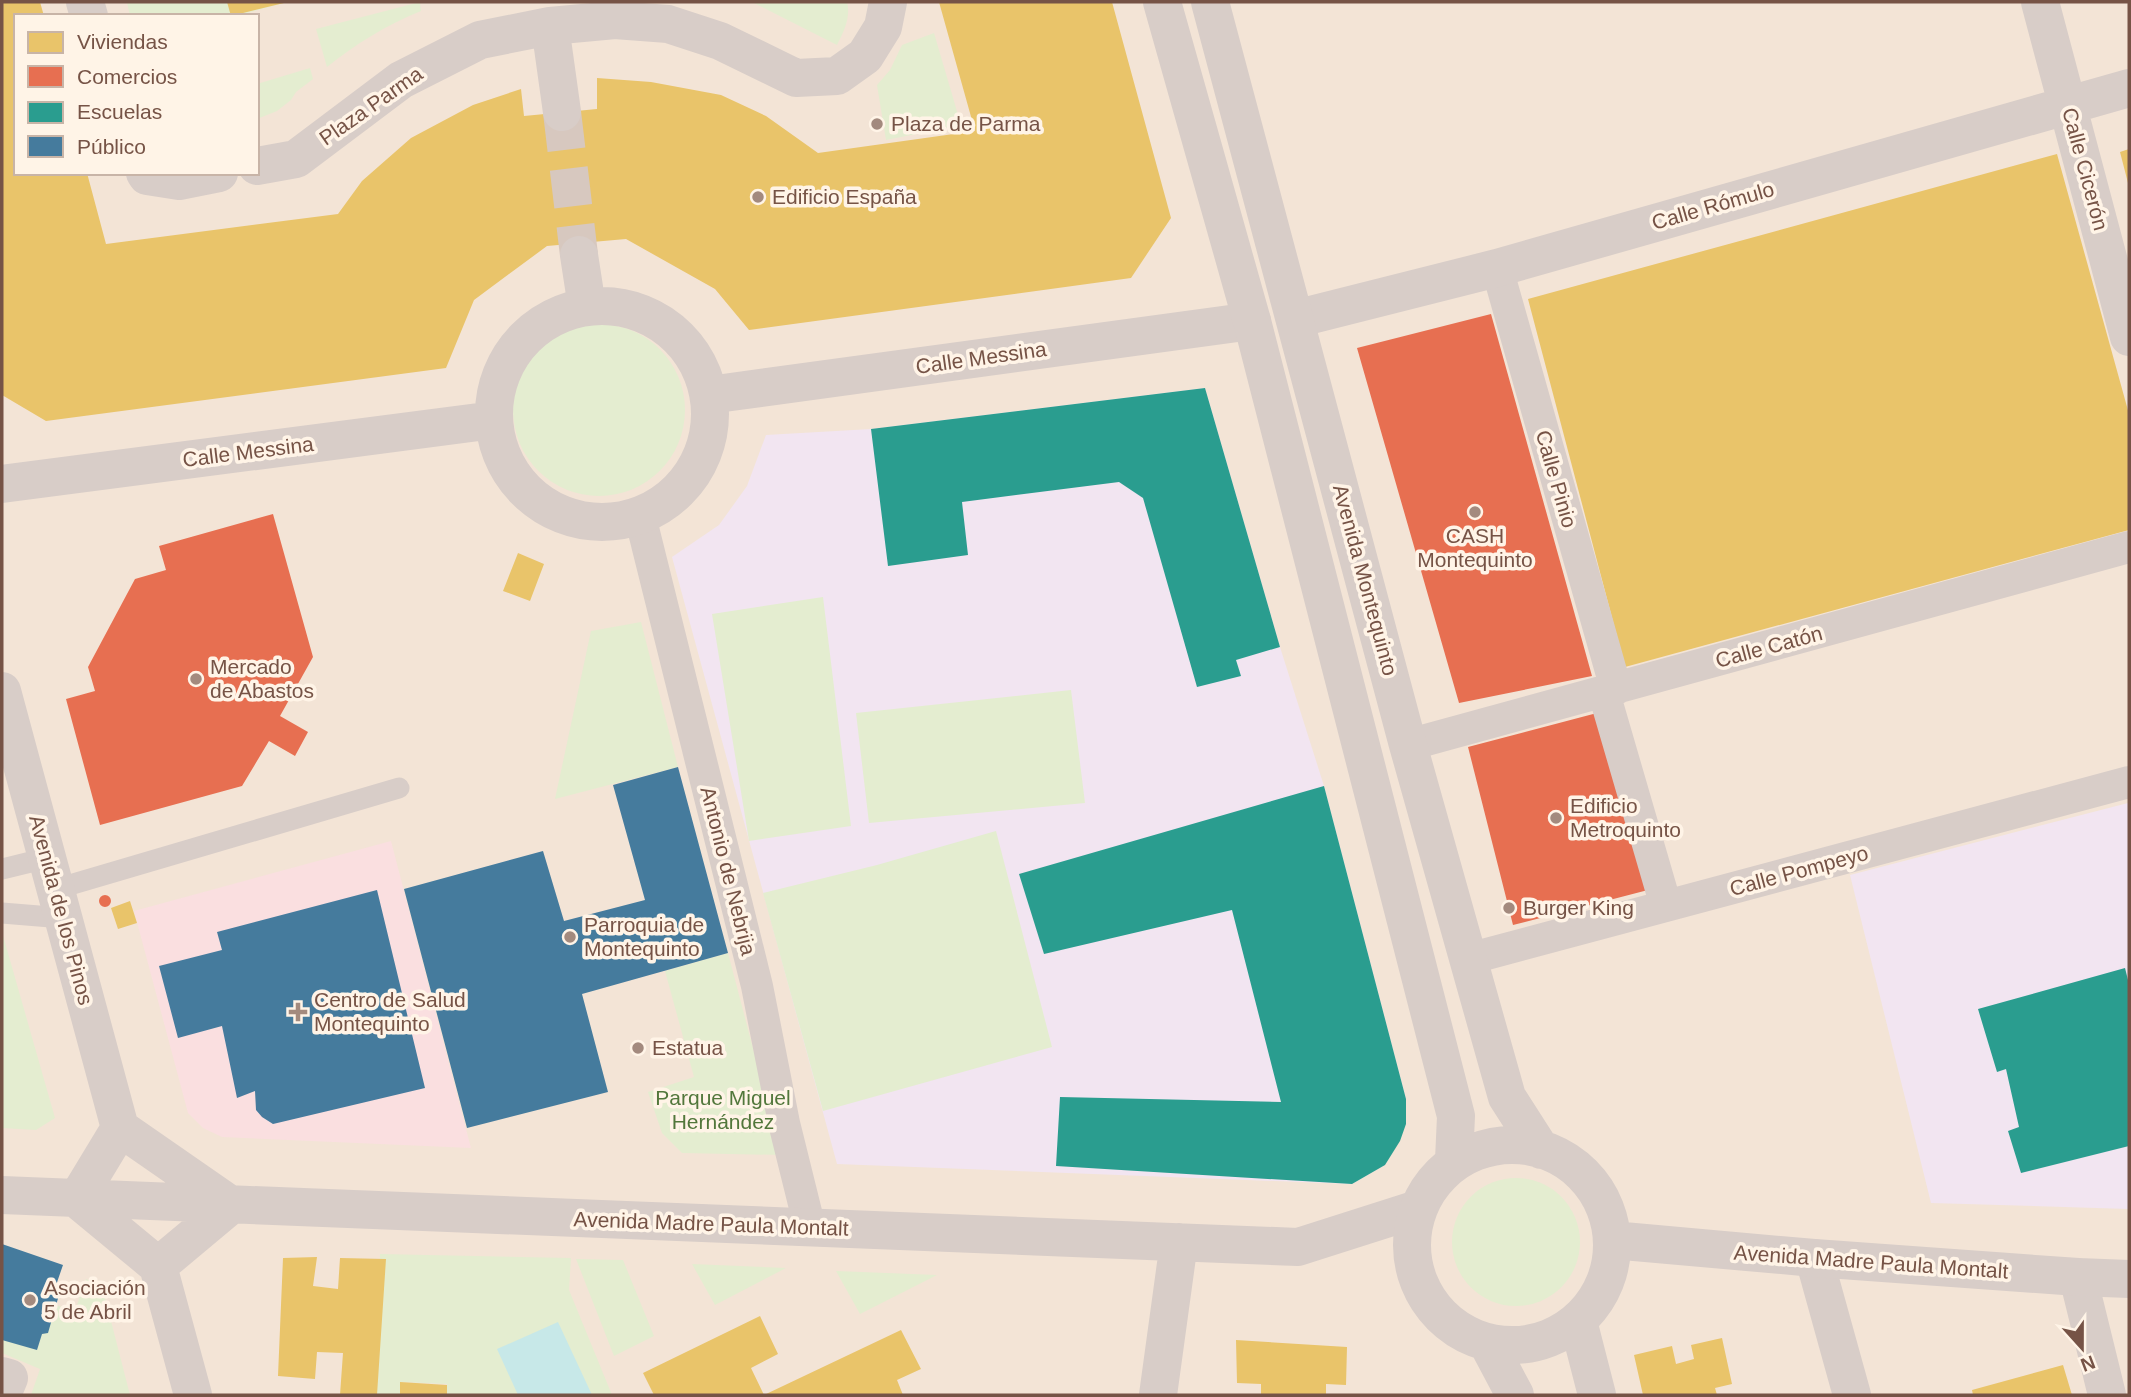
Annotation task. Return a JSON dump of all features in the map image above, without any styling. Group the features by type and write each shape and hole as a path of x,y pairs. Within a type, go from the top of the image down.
{"street":[{"name":"Plaza Parma","path":"259,166 296,159 401,80 480,40 550,26 615,20 668,24 720,41 796,78 837,76 864,56 883,27 888,2"},
{"name":"Avenida Montequinto","path":"1161,2 1252,321 1456,1116 1454,1160"},
{"name":"Avenida Montequinto","path":"1210,2 1408,745 1507,1097 1541,1150"},
{"name":"Calle Cicerón","path":"2040,2 2129,337"},
{"path":"550,26 562,112"},
{"name":"Calle Rómulo","path":"1295,319 1497,268 2129,88"},
{"path":"146,175 179,181 209,175"},
{"path":"579,255 587,307"},
{"name":"Calle Pinio","path":"1497,268 1666,906"},
{"path":"587,307 621,307 652,318 679,337 699,363 709,395 709,433 697,468 673,497 640,516 607,523 574,519 543,505 512,473 501,453 494,420 497,388 510,358 530,334 557,316 587,307"},
{"name":"Calle Messina","path":"709,395 1252,321"},
{"name":"Calle Messina","path":"2,484 494,420"},
{"name":"Antonio de Nebrija","path":"640,516 757,986 784,1123 810,1228"},
{"name":"Calle Catón","path":"1408,745 2129,548"},
{"name":"Avenida de los Pinos","path":"2,691 120,1128"},
{"name":"Calle Pompeyo","path":"1468,959 2129,782"},
{"path":"158,1266 231,1206 120,1128 77,1199 158,1266 193,1395"},
{"path":"1493,1147 1541,1150 1574,1166 1594,1186 1607,1212 1612,1240 1608,1273 1594,1304 1578,1321 1547,1339 1522,1344 1488,1344 1469,1336 1445,1320 1426,1298 1415,1271 1414,1210 1454,1160 1493,1147"},
{"name":"Avenida Madre Paula Montalt","path":"2,1195 1298,1247 1414,1210"},
{"name":"Avenida Madre Paula Montalt","path":"1612,1240 2078,1278 2129,1279"},
{"path":"1158,1395 1179,1242"},
{"path":"1814,1258 1852,1395"},
{"path":"2078,1278 2107,1395"},
{"path":"1578,1321 1597,1395"},
{"path":"1488,1344 1515,1395"},
{"path":"2,1376 9,1378 2,1395"}],"lane":[{"path":"2,913 55,888 398,788"},
{"path":"2,869 55,888"}],"shaded area":[{"path":"2,2 2129,2 2129,1395 2,1395"},
{"path":"1205,388 1280,647 1324,786 1406,1099 1406,1124 1385,1165 1352,1184 837,1164 672,557 719,525 747,486 766,435 871,429"},
{"path":"2128,803 2129,1209 1931,1203 1850,875"},
{"name":"Centro de Salud Montequinto","path":"391,841 471,1148 222,1137 203,1128 188,1113 134,911"}],"green space":[{"path":"127,2 287,2 243,14 130,14"},
{"path":"420,2 421,11 372,36 327,67 316,29"},
{"path":"752,2 847,2 847,19 837,45"},
{"path":"934,33 961,125 886,140 877,85 890,70 902,45"},
{"path":"310,68 313,79 277,111 259,118 259,83"},
{"path":"599,324 632,331 660,349 678,377 685,410 678,443 660,471 632,489 599,496 566,489 538,471 520,443 513,410 520,377 538,349 566,331"},
{"path":"823,597 851,826 749,841 712,614"},
{"path":"641,622 678,767 555,799 591,631"},
{"path":"1071,690 1085,803 869,823 856,713"},
{"path":"996,831 1052,1047 823,1111 763,893 877,865"},
{"path":"2,932 55,1118 36,1130 2,1128"},
{"name":"Parque Miguel Hernández","path":"728,953 781,1155 682,1153 662,1133 648,1092 694,1077 665,971"},
{"path":"1516,1178 1540,1183 1561,1197 1575,1218 1580,1242 1575,1266 1561,1287 1540,1301 1516,1306 1492,1301 1471,1287 1457,1266 1452,1242 1457,1218 1471,1197 1492,1183"},
{"path":"380,1254 571,1258 569,1290 612,1395 447,1395 447,1384 400,1382 400,1395 376,1395"},
{"path":"576,1259 623,1260 654,1336 614,1356"},
{"path":"692,1264 786,1268 715,1305"},
{"path":"836,1271 937,1275 860,1314"},
{"path":"86,1279 102,1286 130,1395 31,1395 40,1369 2,1353 2,1298 56,1305 75,1311"}],"water":[{"path":"558,1322 592,1395 518,1395 497,1349"}],"building: Viviendas":[{"name":"Edificio España","path":"2,2 40,2 43,14 14,14 14,175 88,175 106,244 338,214 362,181 411,138 473,105 521,89 524,116 597,109 597,78 651,82 721,95 766,116 818,153 975,131 939,2 1112,2 1171,218 1131,278 749,330 715,289 626,239 547,246 474,300 446,368 46,421 2,395"},
{"path":"227,2 284,2 239,14 230,14"},
{"path":"2129,149 2129,182 2128,183 2120,152"},
{"path":"2057,154 2129,414 2129,530 1625,667 1528,299"},
{"path":"518,553 544,564 530,601 503,591"},
{"path":"130,901 137,923 118,929 111,908"},
{"path":"317,1257 313,1286 338,1289 340,1258 386,1259 377,1395 340,1395 343,1353 317,1352 315,1379 278,1376 283,1258"},
{"path":"760,1316 778,1354 751,1368 764,1395 654,1395 643,1373"},
{"path":"901,1330 921,1369 897,1380 903,1395 764,1395"},
{"path":"1722,1338 1732,1384 1715,1388 1717,1395 1643,1395 1634,1355 1672,1346 1676,1364 1694,1359 1691,1345"},
{"path":"1236,1340 1347,1347 1346,1385 1326,1384 1326,1395 1261,1395 1261,1384 1237,1383"},
{"path":"2063,1365 2072,1395 1973,1395 1972,1390"},
{"path":"400,1382 447,1385 447,1395 400,1395"}],"building: Comercios":[{"name":"CASH Montequinto","path":"1491,314 1592,676 1459,703 1357,348"},
{"name":"Mercado de Abastos","path":"273,514 313,657 280,716 308,732 295,756 269,741 242,786 100,825 66,699 95,691 88,667 135,579 166,570 159,546"},
{"name":"Edificio Metroquinto","path":"1597,713 1648,890 1513,925 1468,747"},
{"path":"105,895 111,901 105,907 99,901"}],"building: Escuelas":[{"path":"1205,388 1280,647 1236,660 1241,676 1197,687 1143,498 1119,482 962,502 968,555 888,566 871,429"},
{"path":"1324,786 1406,1099 1406,1124 1400,1141 1385,1165 1352,1184 1056,1166 1060,1097 1281,1102 1232,910 1044,954 1019,874"},
{"path":"2125,968 2129,984 2129,1146 2021,1173 2008,1131 2019,1127 2006,1069 1997,1072 1978,1009"}],"building: Público":[{"name":"Parroquia de Montequinto","path":"678,767 728,953 582,994 608,1092 467,1128 404,889 543,851 564,921 645,900 613,785"},
{"path":"377,890 425,1088 273,1124 256,1110 255,1091 237,1098 222,1026 178,1038 159,966 222,950 217,932"},
{"name":"Asociación 5 de Abril","path":"2,1244 63,1265 54,1291 59,1295 48,1333 42,1334 37,1350 2,1340"}],"tunnel":[{"path":"562,112 579,255"}],"place":[{"name":"Plaza de Parma","path":"877,124"},
{"name":"Edificio España","path":"758,197"},
{"name":"CASH Montequinto","path":"1475,512"},
{"name":"Mercado de Abastos","path":"196,679"},
{"name":"Edificio Metroquinto","path":"1556,818"},
{"name":"Burger King","path":"1509,908"},
{"name":"Parroquia de Montequinto","path":"570,937"},
{"name":"Centro de Salud Montequinto","path":"298,1012"},
{"name":"Estatua","path":"638,1048"},
{"name":"Asociación 5 de Abril","path":"30,1300"}]}
